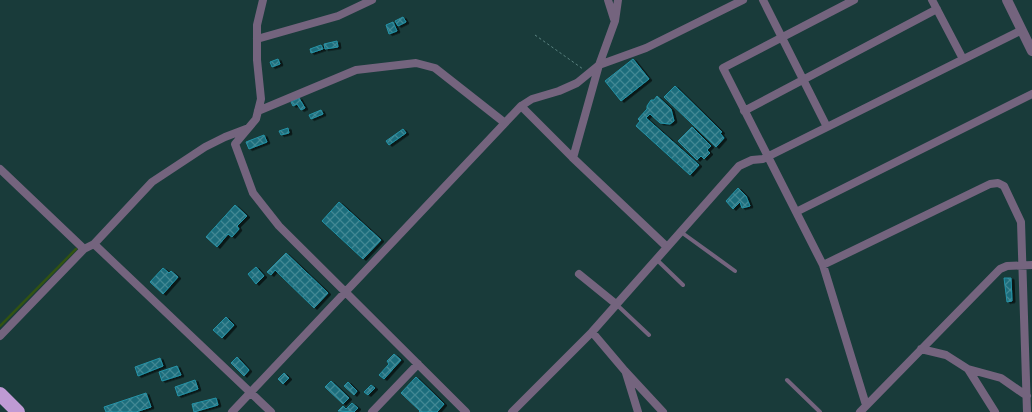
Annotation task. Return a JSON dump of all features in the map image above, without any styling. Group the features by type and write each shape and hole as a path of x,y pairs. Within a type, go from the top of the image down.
{"highway":[{"path":"0,394 18,412"}],"street":[{"path":"264,0 257,25 256,60 261,99 256,118 235,144 253,193 279,226 466,412"},
{"path":"257,39 338,16 372,0"},
{"path":"608,0 615,21"},
{"path":"573,158 599,65 615,21 618,0"},
{"path":"232,412 521,106 532,99 559,91 577,83 599,65 646,48 743,0"},
{"path":"763,0 827,127"},
{"path":"854,0 723,68 823,265 866,406"},
{"path":"932,0 963,59"},
{"path":"1007,0 1032,51"},
{"path":"744,111 937,9"},
{"path":"512,412 592,332 740,166 752,160 763,159 1022,30"},
{"path":"258,111 356,70 416,63 435,68 505,123"},
{"path":"796,212 1032,94"},
{"path":"521,106 667,247"},
{"path":"0,336 84,249 94,244 152,182 205,147 248,128"},
{"path":"0,169 84,249"},
{"path":"823,265 990,184 998,183 1004,186 1022,222 1028,265 1027,412"},
{"path":"94,244 271,412"},
{"path":"860,412 1000,269 1007,266 1028,265"},
{"path":"579,274 616,304"},
{"path":"592,332 625,372 662,412"},
{"path":"921,349 946,355 968,368 1001,378 1027,396"},
{"path":"372,412 418,364"},
{"path":"968,368 995,412"},
{"path":"625,372 638,412"}],"lane":[{"path":"680,232 736,271"},
{"path":"656,259 684,285"},
{"path":"616,304 649,335"},
{"path":"787,380 820,412"}],"path":[{"path":"535,35 583,69"}],"building":[{"path":"403,17 406,22 398,26 395,21"},
{"path":"393,22 397,31 389,34 386,25"},
{"path":"337,41 338,47 325,49 324,44"},
{"path":"321,45 323,49 311,53 310,49"},
{"path":"278,59 280,64 272,67 270,62"},
{"path":"633,59 649,79 621,101 605,81"},
{"path":"675,86 722,132 720,133 724,138 716,147 664,97"},
{"path":"657,96 671,109 674,121 670,124 660,123 650,114 646,118 699,165 690,175 636,126 640,121 638,119 647,109 651,100 654,100"},
{"path":"299,98 305,108 301,110 297,104 293,106 291,102"},
{"path":"321,110 323,114 311,119 309,115"},
{"path":"692,127 711,146 707,150 710,153 704,159 701,156 697,160 678,141"},
{"path":"288,128 289,133 281,135 279,131"},
{"path":"403,129 406,133 389,145 386,141"},
{"path":"264,135 267,142 249,149 246,142"},
{"path":"738,188 746,196 750,206 742,208 740,202 733,209 726,201"},
{"path":"339,202 381,240 363,259 322,221"},
{"path":"235,205 247,216 237,226 239,229 232,237 228,234 217,247 206,237"},
{"path":"286,253 328,293 314,308 275,270 271,275 267,272"},
{"path":"256,267 264,276 256,284 248,274"},
{"path":"163,268 169,273 171,271 178,277 163,294 150,282"},
{"path":"1004,278 1011,278 1012,301 1007,302"},
{"path":"226,317 234,325 222,338 213,330"},
{"path":"394,354 401,360 384,379 379,375 389,364 387,361"},
{"path":"237,357 249,370 244,376 231,363"},
{"path":"160,358 163,366 138,376 135,367"},
{"path":"177,366 181,375 162,381 159,372"},
{"path":"284,373 289,378 283,384 278,379"},
{"path":"416,377 444,404 437,412 419,412 401,393"},
{"path":"195,380 198,389 178,396 175,387"},
{"path":"331,381 349,398 343,404 325,387"},
{"path":"348,382 357,391 354,395 344,386"},
{"path":"371,385 375,388 368,395 364,392"},
{"path":"146,393 151,407 136,412 106,412 104,407"},
{"path":"216,398 218,405 194,412 192,404"},
{"path":"352,403 358,408 354,412 338,411 343,406 346,409"}],"waterway":[{"path":"0,326 76,249"}]}
